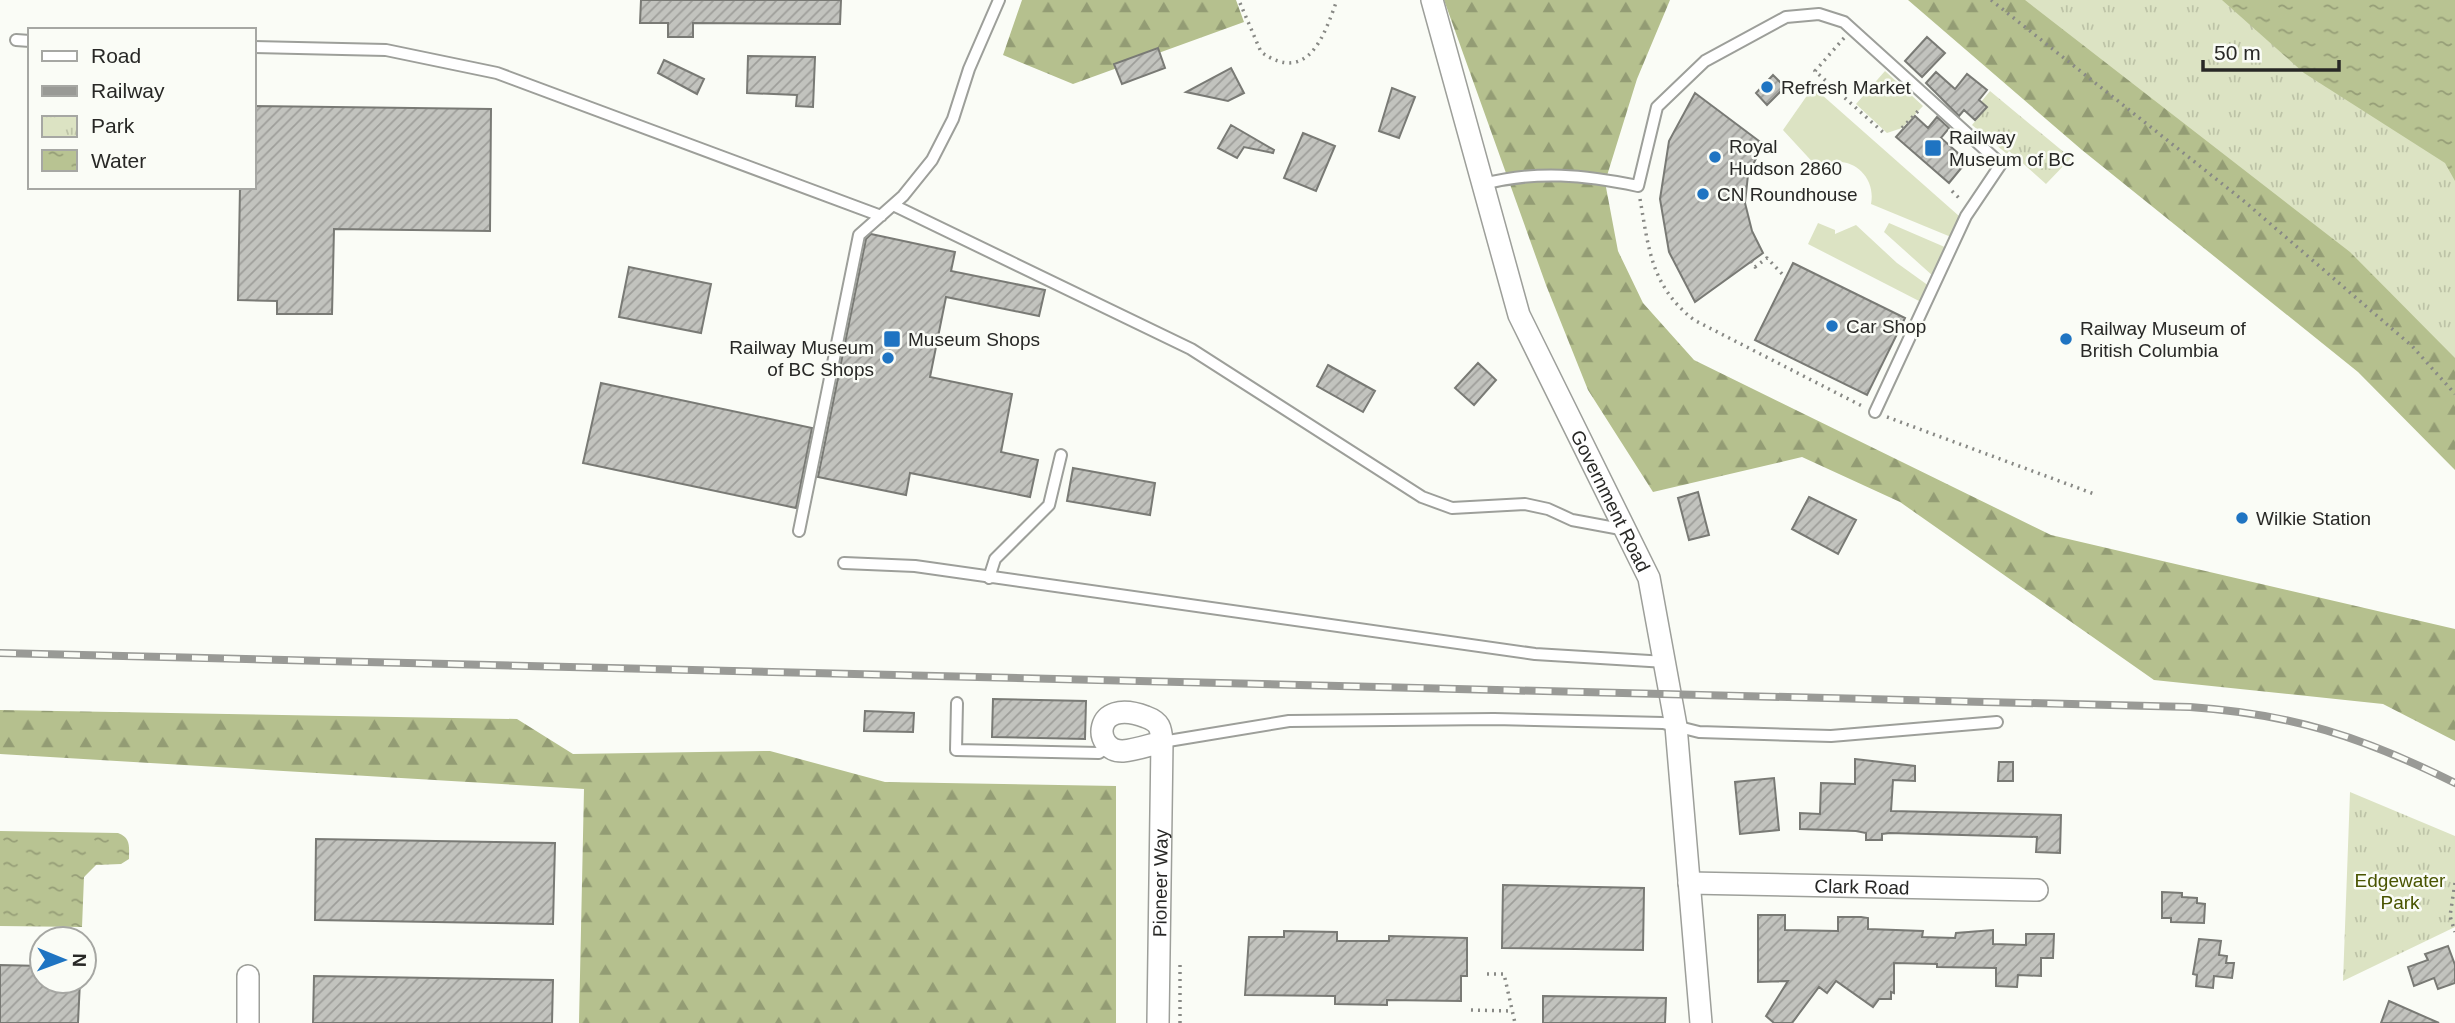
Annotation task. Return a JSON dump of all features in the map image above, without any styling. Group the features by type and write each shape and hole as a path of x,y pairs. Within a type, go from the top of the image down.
{"street":[{"name":"Government Road","path":"1432,0 1519,315 1649,578 1676,726 1701,1023"},
{"path":"1125,710 1154,720 1161,730 1161,742 1123,751 1108,746 1102,738 1105,721 1117,711 1125,710"},
{"name":"Pioneer Way","path":"1158,1023 1161,742"},
{"name":"Clark Road","path":"1689,883 2037,890"},
{"path":"248,976 248,1023"}],"lane":[{"path":"799,531 859,235 894,205 932,160 953,119 969,69 999,0"},
{"path":"1484,184 1515,176 1563,174 1617,180 1638,186 1657,107 1705,61 1786,17 1818,14 1844,22 2001,164 1966,216 1875,412"},
{"path":"16,40 28,41"},
{"path":"256,47 386,50 497,73 881,216"},
{"path":"894,205 1191,349 1422,497 1452,508 1525,504 1548,509 1572,520 1626,530"},
{"path":"989,578 995,559 1049,505 1061,455"},
{"path":"844,563 915,566 1535,654 1666,662"},
{"path":"957,703 956,750 1099,753 1108,746"},
{"path":"1161,742 1289,721 1494,719 1663,723 1699,732 1831,736 1997,722"}],"path":[{"path":"1240,3 1261,52 1283,63 1299,61 1313,52 1322,41 1337,0"},
{"path":"1991,0 2245,202 2412,346 2455,394"},
{"path":"1853,29 1815,71 1885,135"},
{"path":"1902,128 1924,104"},
{"path":"1638,186 1649,250 1664,290 1673,304 1694,320 1875,412 1967,450 2097,495"},
{"path":"1751,261 1755,267 1768,258 1786,278"},
{"path":"2455,883 2450,916 2455,932"},
{"path":"1488,974 1504,974 1515,1023"},
{"path":"1471,1010 1513,1011"}],"green space":[{"path":"1022,0 1236,0 1244,22 1073,84 1003,55"},
{"path":"1444,0 1670,0 1637,79 1605,182 1618,251 1643,303 1694,360 2051,535 2455,629 2455,741 2383,704 2154,680 1900,502 1802,457 1653,492 1588,390 1546,285"},
{"path":"1908,0 2205,0 2455,218 2455,470 2358,372 2082,150"},
{"path":"2025,0 2455,0 2455,358 2350,252"},
{"path":"1885,71 1923,106 1902,128 1887,133 1856,104"},
{"path":"1813,87 1959,216 1951,237 1871,204 1869,183 1857,168 1839,162 1818,168 1783,130"},
{"path":"1990,91 2071,158 2046,184 2009,151 2007,154 1972,125 1987,107 1981,102"},
{"path":"1818,223 1835,230 1835,234 1856,225 1897,263 1929,286 1921,302 1808,244"},
{"path":"1889,223 1947,248 1933,276 1884,232"},
{"path":"0,710 517,719 573,754 770,751 885,782 1116,786 1116,1023 579,1023 584,789 0,754"},
{"name":"Edgewater Park","path":"2350,792 2455,836 2455,927 2343,981"}],"water":[{"path":"2222,0 2455,0 2455,181 2445,163 2304,73"},
{"path":"0,831 118,833 127,840 129,859 121,864 96,865 84,877 82,925 0,926"}],"building":[{"path":"641,0 841,0 840,24 693,23 693,37 668,37 668,23 640,23"},
{"path":"1927,37 1945,53 1922,77 1905,61"},
{"path":"1158,48 1165,68 1122,84 1114,64"},
{"path":"748,56 815,57 813,107 796,106 797,95 747,93"},
{"path":"664,60 704,79 697,94 658,73"},
{"path":"1231,68 1244,93 1228,101 1186,92"},
{"path":"1936,72 1955,89 1967,74 1987,90 1979,100 1987,107 1975,120 1964,110 1959,116 1926,83"},
{"path":"1773,75 1785,87 1767,105 1756,93"},
{"path":"1392,88 1415,97 1399,138 1379,131"},
{"name":"CN Roundhouse","path":"1695,93 1763,144 1748,175 1745,203 1752,231 1763,253 1695,302 1669,252 1660,199 1669,141"},
{"path":"256,106 491,109 490,231 334,229 332,314 277,314 277,301 238,300 240,189 256,189"},
{"path":"1915,116 1928,128 1937,117 1949,128 1941,138 1967,161 1949,183 1896,137"},
{"path":"1231,125 1274,150 1273,153 1244,147 1237,158 1218,148"},
{"path":"1303,133 1335,146 1316,191 1284,178"},
{"name":"Railway Museum of BC Shops","path":"871,234 955,252 951,271 1045,290 1039,316 946,297 930,377 1012,394 1001,452 1038,460 1030,497 910,473 906,495 818,477 866,239"},
{"name":"Car Shop","path":"1793,263 1905,318 1867,395 1755,340"},
{"path":"629,267 711,284 701,333 619,317"},
{"path":"1478,363 1496,380 1474,405 1455,388"},
{"path":"1328,365 1375,391 1363,412 1317,386"},
{"path":"601,383 812,428 796,508 583,463"},
{"path":"1073,468 1155,483 1150,515 1067,501"},
{"path":"1698,492 1709,535 1689,540 1678,498"},
{"path":"1809,497 1856,520 1838,554 1792,529"},
{"path":"993,699 1086,701 1085,739 992,737"},
{"path":"865,711 914,713 913,732 864,731"},
{"path":"1855,759 1915,766 1915,781 1893,780 1891,811 2061,815 2060,853 2036,852 2037,837 1890,833 1882,834 1882,840 1866,840 1866,833 1856,831 1800,829 1800,813 1820,814 1821,783 1855,784"},
{"path":"1999,762 2013,762 2013,781 1998,781"},
{"path":"1774,778 1779,830 1740,834 1735,782"},
{"path":"316,839 555,843 553,924 315,920"},
{"path":"1503,885 1644,888 1643,950 1502,948"},
{"path":"2162,892 2182,893 2182,897 2197,898 2197,903 2205,904 2204,923 2171,922 2171,918 2162,918"},
{"path":"1758,915 1785,915 1785,930 1838,931 1838,917 1861,917 1868,918 1868,929 1923,931 1922,937 1955,938 1956,933 1993,930 1993,944 2026,945 2026,934 2054,934 2053,958 2041,958 2041,976 2018,975 2017,987 1996,986 1996,968 1894,963 1894,993 1891,992 1891,999 1879,999 1873,1007 1836,981 1827,993 1819,987 1792,1023 1774,1023 1766,1016 1788,981 1758,982"},
{"path":"1284,931 1337,932 1337,941 1389,941 1389,936 1467,938 1467,976 1461,976 1461,1001 1387,1000 1387,1005 1335,1004 1335,996 1245,995 1249,937 1284,937"},
{"path":"2199,939 2221,941 2219,955 2227,956 2226,963 2234,963 2232,978 2214,976 2213,988 2196,986 2197,975 2193,974"},
{"path":"2448,946 2455,965 2455,983 2438,989 2434,978 2414,986 2408,967 2428,960 2425,954"},
{"path":"0,965 28,966 28,995 79,995 78,1023 0,1023"},
{"path":"314,976 553,980 552,1023 313,1023"},
{"path":"1543,996 1666,998 1665,1023 1543,1023"},
{"path":"2389,1001 2439,1023 2381,1023"}],"railway":[{"path":"0,653 2190,707 2262,715 2326,730 2389,753 2455,783"}],"place":[{"name":"Refresh Market","path":"1767,87"},
{"name":"Railway Museum of BC","path":"1933,148"},
{"name":"Royal Hudson 2860","path":"1715,157"},
{"name":"CN Roundhouse","path":"1703,194"},
{"name":"Car Shop","path":"1832,326"},
{"name":"Museum Shops","path":"892,339"},
{"name":"Railway Museum of British Columbia","path":"2066,339"},
{"name":"Railway Museum of BC Shops","path":"888,358"},
{"name":"Wilkie Station","path":"2242,518"}]}
